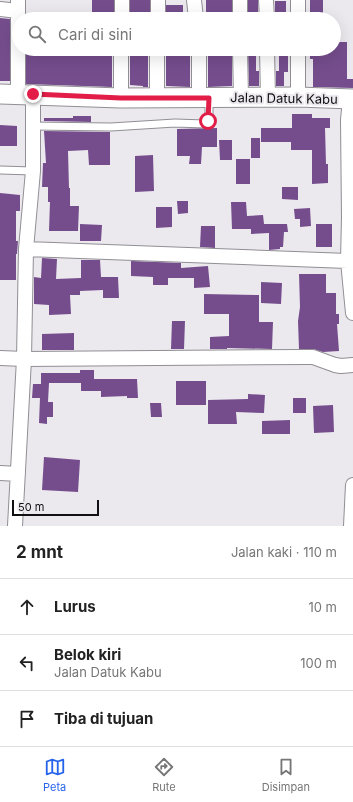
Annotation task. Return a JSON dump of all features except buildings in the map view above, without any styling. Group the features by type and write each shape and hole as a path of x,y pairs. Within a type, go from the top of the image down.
{"street":[{"path":"122,0 122,12"},
{"path":"158,0 158,12"},
{"path":"194,0 195,12"},
{"path":"240,0 240,12"},
{"path":"266,0 267,12"},
{"path":"298,0 298,12"},
{"path":"0,9 18,5"},
{"path":"14,526 24,359 26,249 32,171 32,126 17,94 17,56"},
{"path":"121,56 121,98"},
{"path":"157,56 157,98"},
{"path":"200,56 204,98"},
{"path":"240,56 241,98"},
{"path":"267,56 268,98"},
{"path":"298,56 298,97"},
{"name":"Jalan Datuk Kabu","path":"17,94 121,98 298,97 351,101"},
{"path":"351,101 348,120 351,217 348,261 353,313"},
{"path":"26,249 348,261"},
{"path":"0,358 313,357 335,365 341,366 353,364"},
{"path":"0,473 18,474"},
{"path":"351,521 353,484"}],"lane":[{"path":"32,126 111,127 175,123 205,124 209,119 204,98"},
{"path":"0,170 32,171"}],"route":[{"path":"33,94 121,98 209,98 208,121"}]}
